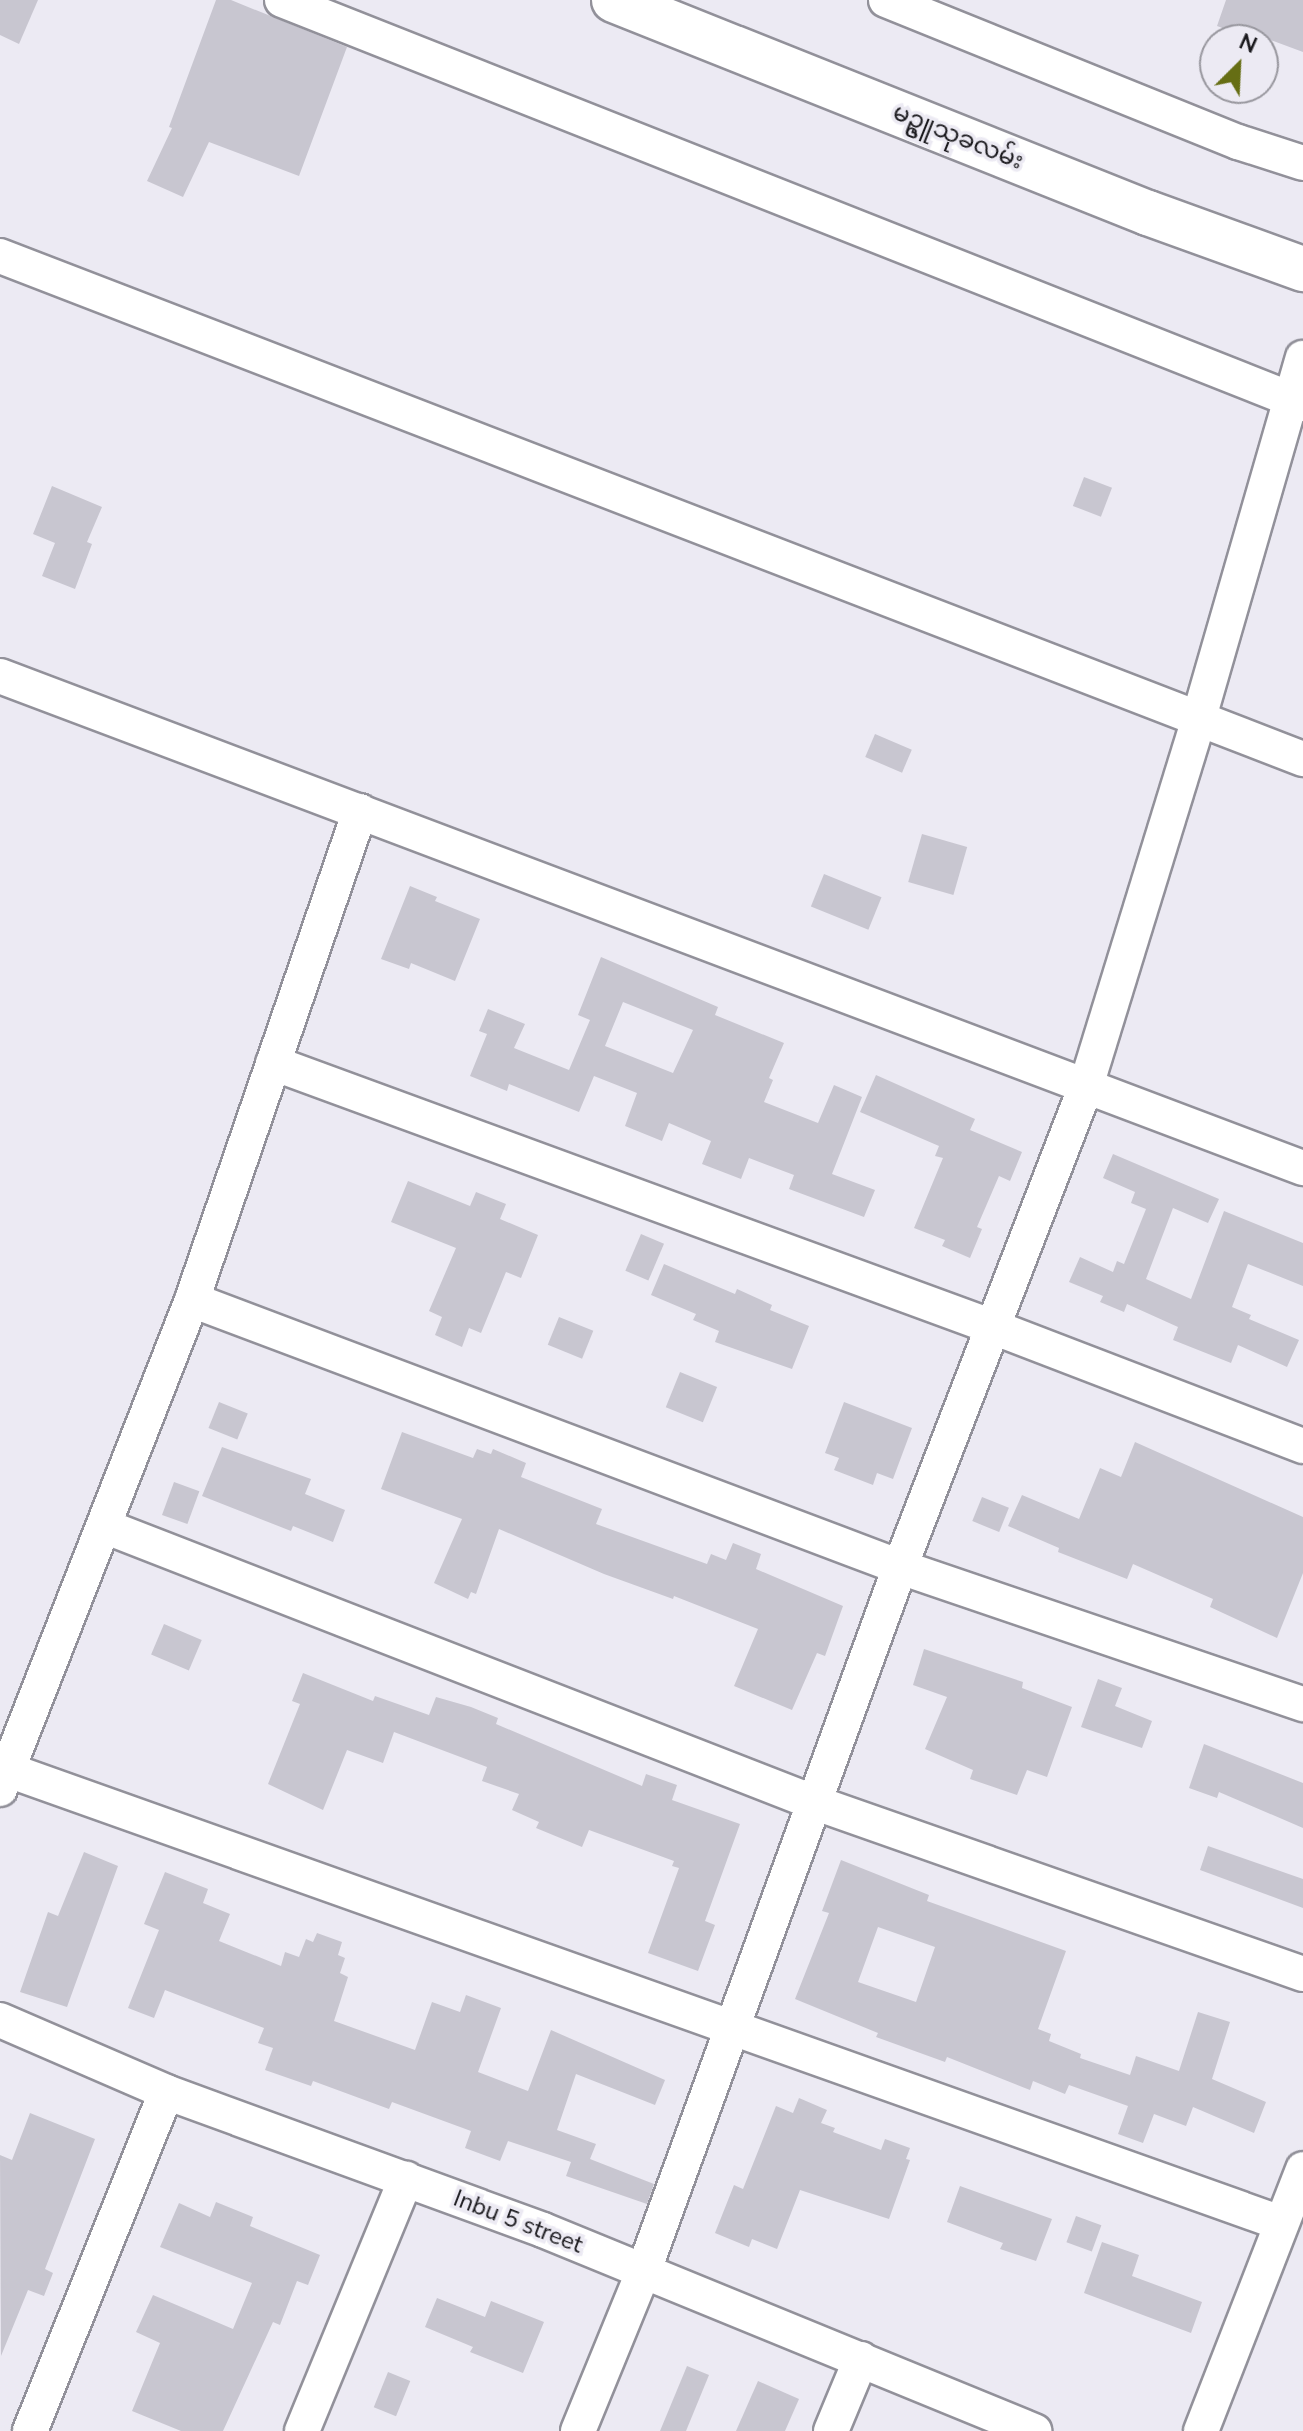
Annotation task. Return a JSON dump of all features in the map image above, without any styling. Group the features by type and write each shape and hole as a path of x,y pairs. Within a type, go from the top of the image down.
{"street":[{"path":"282,0 1296,401"},
{"name":"မဥ္ဇူသုခလမ်း","path":"614,0 1148,213 1303,269"},
{"path":"886,0 1238,142 1303,163"},
{"path":"0,256 1303,759"},
{"path":"578,2431 644,2270 900,1567 1086,1086 1296,401 1303,358"},
{"path":"0,676 1303,1168"},
{"path":"360,811 192,1300 4,1780 730,2029 1281,2223"},
{"path":"273,1063 993,1327 1303,1446"},
{"path":"192,1300 900,1567 1303,1704"},
{"path":"104,1526 813,1802 1303,1974"},
{"name":"Inbu 5 street","path":"0,2020 166,2092 644,2270 1034,2431"},
{"path":"30,2431 166,2092"},
{"path":"1201,2431 1303,2169"},
{"path":"302,2431 406,2179"},
{"path":"831,2431 861,2359"}],"building":[{"path":"0,0 38,0 19,44 0,35"},
{"path":"216,0 231,0 347,47 299,176 209,142 183,197 147,181 172,128 169,127"},
{"path":"1226,0 1303,0 1303,52 1279,43 1279,24 1218,24"},
{"path":"1084,477 1112,488 1101,517 1073,506"},
{"path":"52,486 102,507 87,542 92,544 75,589 42,576 55,543 33,534"},
{"path":"875,734 912,750 902,773 865,757"},
{"path":"922,834 967,847 953,895 908,882"},
{"path":"824,874 881,897 868,930 811,906"},
{"path":"410,886 437,897 435,901 480,919 455,981 411,963 409,969 381,959"},
{"path":"601,957 718,1007 715,1015 784,1043 769,1078 773,1080 764,1102 818,1123 834,1085 862,1097 832,1174 875,1190 864,1217 789,1189 794,1175 749,1158 741,1179 702,1164 711,1141 669,1123 662,1141 625,1126 637,1093 594,1076 579,1112 509,1084 507,1091 470,1076 487,1034 479,1031 488,1009 525,1024 514,1048 569,1070 590,1020 578,1015","holes":["623,1002 693,1030 673,1073 605,1046"]},
{"path":"876,1075 975,1119 970,1130 1022,1152 1010,1181 999,1176 977,1227 982,1229 970,1258 942,1246 945,1240 914,1228 943,1158 935,1156 939,1146 860,1112"},
{"path":"1113,1154 1219,1199 1208,1223 1173,1208 1146,1279 1191,1299 1224,1211 1303,1243 1303,1286 1248,1264 1232,1307 1251,1315 1249,1319 1299,1340 1287,1367 1238,1345 1231,1363 1173,1340 1178,1327 1127,1304 1124,1312 1100,1302 1103,1296 1069,1282 1080,1257 1113,1272 1117,1261 1124,1264 1146,1209 1131,1203 1135,1192 1103,1178"},
{"path":"408,1181 470,1206 476,1192 506,1204 500,1219 538,1235 521,1278 506,1272 481,1333 469,1328 462,1347 435,1335 442,1317 429,1311 456,1248 391,1222"},
{"path":"641,1234 664,1244 648,1281 625,1271"},
{"path":"664,1264 735,1294 737,1289 772,1305 770,1310 809,1326 792,1369 715,1342 719,1331 693,1320 696,1314 651,1295"},
{"path":"559,1317 593,1331 582,1359 548,1345"},
{"path":"680,1372 717,1387 703,1422 666,1407"},
{"path":"219,1402 248,1414 237,1440 209,1428"},
{"path":"844,1402 912,1428 893,1479 877,1473 873,1485 834,1470 839,1458 825,1453"},
{"path":"402,1432 473,1458 477,1449 491,1454 493,1449 526,1463 521,1477 602,1509 596,1524 707,1564 711,1554 726,1560 733,1543 761,1554 756,1569 843,1606 825,1656 817,1653 792,1710 734,1686 758,1629 674,1596 673,1599 604,1574 499,1529 476,1594 471,1592 468,1599 434,1583 462,1519 381,1489"},
{"path":"1135,1442 1303,1517 1303,1573 1277,1638 1210,1607 1213,1599 1133,1564 1127,1579 1058,1552 1059,1548 1008,1526 1022,1495 1079,1519 1100,1468 1121,1477"},
{"path":"222,1447 311,1479 305,1494 345,1510 333,1542 293,1526 291,1531 202,1496"},
{"path":"174,1482 199,1491 187,1524 162,1515"},
{"path":"982,1497 1009,1508 999,1532 972,1521"},
{"path":"164,1624 202,1640 189,1670 151,1654"},
{"path":"924,1649 1023,1682 1022,1688 1072,1707 1047,1777 1027,1770 1017,1795 970,1779 973,1770 925,1749 947,1697 913,1685"},
{"path":"303,1673 373,1701 375,1696 429,1715 436,1697 471,1707 498,1718 496,1724 642,1786 646,1774 677,1785 672,1800 740,1824 705,1921 715,1925 698,1971 648,1953 679,1868 672,1866 674,1861 589,1830 582,1847 536,1828 539,1822 512,1810 519,1794 482,1781 487,1767 394,1732 383,1763 347,1750 323,1810 268,1784 300,1704 292,1701"},
{"path":"1098,1679 1122,1688 1115,1706 1152,1721 1142,1748 1081,1727"},
{"path":"1204,1744 1303,1783 1303,1828 1219,1792 1217,1798 1189,1788"},
{"path":"1208,1846 1303,1879 1303,1908 1200,1870"},
{"path":"84,1852 118,1866 67,2007 20,1992 48,1912 58,1916"},
{"path":"841,1860 929,1895 927,1901 1066,1951 1038,2029 1051,2034 1049,2041 1081,2054 1080,2058 1130,2075 1136,2056 1179,2071 1198,2012 1230,2022 1212,2079 1266,2102 1254,2133 1193,2107 1186,2126 1154,2114 1143,2143 1118,2134 1128,2106 1069,2085 1065,2094 1033,2081 1030,2090 947,2057 945,2062 876,2037 878,2033 795,1999 829,1913 822,1911","holes":["878,1927 935,1947 916,2002 858,1982"]},
{"path":"165,1872 208,1889 203,1903 230,1914 219,1941 281,1966 285,1952 299,1957 306,1939 313,1942 317,1933 342,1942 338,1955 345,1958 340,1973 348,1977 334,2021 415,2050 432,2002 460,2012 466,1995 501,2008 478,2072 528,2091 551,2030 665,2080 655,2105 576,2074 557,2130 596,2144 590,2159 654,2184 647,2204 566,2176 571,2162 508,2141 500,2161 465,2148 471,2131 392,2102 389,2109 313,2081 311,2086 265,2070 273,2048 258,2043 264,2028 165,1990 154,2018 128,2008 159,1930 144,1924"},
{"path":"799,2098 827,2110 821,2123 835,2128 833,2132 881,2150 885,2139 910,2148 906,2159 910,2160 889,2219 800,2190 777,2249 752,2239 749,2247 715,2233 734,2185 743,2189 776,2106 793,2113"},
{"path":"30,2113 95,2139 45,2269 53,2273 44,2296 28,2290 1,2356 0,2155 12,2160"},
{"path":"960,2186 1052,2219 1036,2261 1000,2249 1003,2243 947,2222"},
{"path":"216,2202 253,2217 250,2226 320,2255 308,2285 297,2281 280,2325 273,2322 223,2431 181,2431 132,2411 160,2343 136,2332 153,2295 233,2329 252,2283 160,2247 179,2203 210,2217"},
{"path":"1076,2216 1101,2225 1092,2252 1066,2242"},
{"path":"1102,2242 1139,2255 1132,2276 1202,2302 1191,2333 1084,2293"},
{"path":"437,2298 485,2317 491,2301 544,2322 523,2373 470,2352 473,2347 425,2327"},
{"path":"687,2366 709,2375 686,2431 660,2431"},
{"path":"388,2372 410,2381 396,2416 374,2407"},
{"path":"758,2381 799,2399 785,2431 736,2431"}]}
